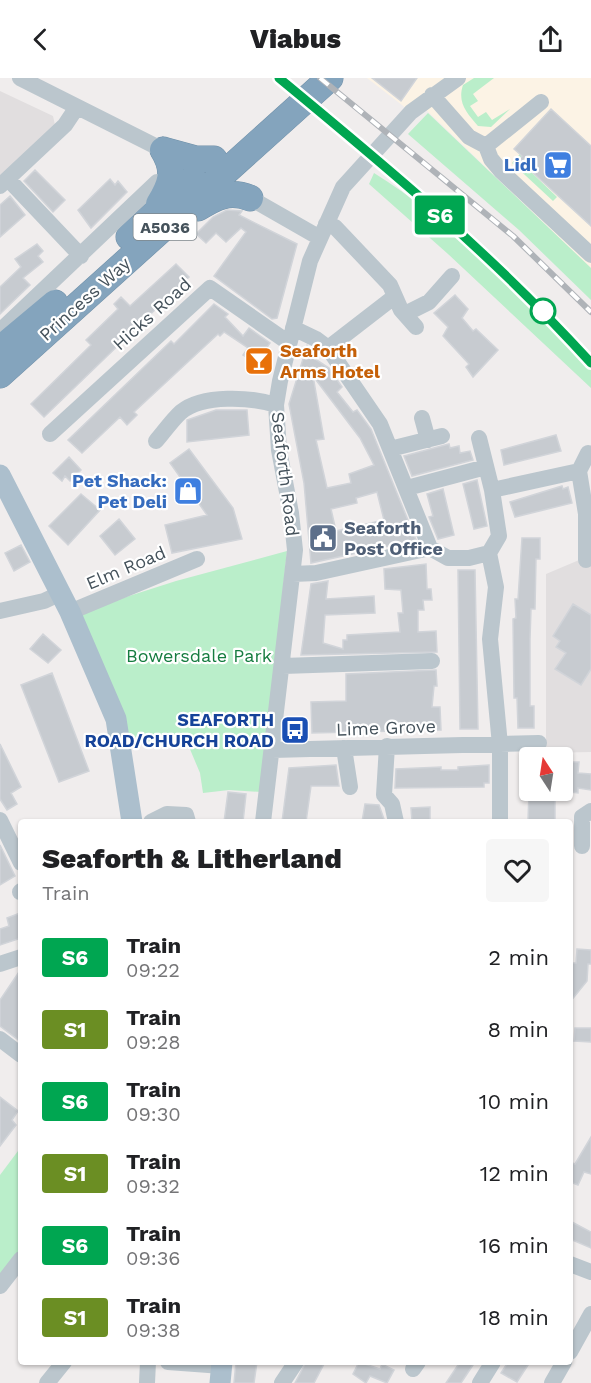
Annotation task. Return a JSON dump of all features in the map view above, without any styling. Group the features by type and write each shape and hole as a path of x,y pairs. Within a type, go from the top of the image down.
{"highway":[{"name":"Princess Way","path":"0,375 159,220 214,159 305,78"},
{"name":"Princess Way","path":"0,349 330,78"},
{"path":"163,150 196,159 214,159"},
{"path":"159,220 172,173 171,162 163,150"},
{"path":"159,220 214,197 233,194 250,198"}],"main road":[{"path":"0,475 61,593 116,719 132,819"}],"street":[{"path":"20,78 163,150"},
{"name":"Seaforth Road","path":"263,819 293,574 294,531 279,450 276,405 291,336 310,261 343,188 403,120 450,80"},
{"path":"432,95 469,137 486,146 491,159 502,172 585,252 591,255"},
{"path":"486,146 541,102"},
{"path":"77,107 65,125 4,182 81,256"},
{"path":"0,331 157,182"},
{"path":"250,198 323,231 335,227 390,285 394,297 416,327"},
{"path":"405,314 429,302 452,276"},
{"name":"Hicks Road","path":"50,435 210,288 291,336"},
{"path":"328,348 394,297"},
{"path":"291,336 316,339 328,348 380,424 430,548 448,558 470,558 489,554"},
{"path":"156,441 182,412 193,406 227,399 256,400 276,405"},
{"path":"390,449 435,438 422,418"},
{"path":"479,438 492,490 499,536 489,554 496,587 490,639 500,745 500,819"},
{"path":"585,555 586,514 579,471 588,453"},
{"path":"407,488 486,467"},
{"path":"492,490 579,471"},
{"path":"293,574 316,573 430,548"},
{"name":"Elm Road","path":"70,612 197,559"},
{"path":"0,611 44,601 61,593"},
{"path":"283,666 432,661"},
{"name":"Lime Grove","path":"272,750 539,744"},
{"path":"387,746 384,795 392,804 395,819"},
{"path":"344,748 350,787"},
{"path":"582,846 582,817 591,811"},
{"path":"157,819 168,814 186,815 187,819"},
{"path":"0,820 18,856"},
{"path":"0,964 18,958"},
{"path":"0,1039 18,1053"},
{"path":"0,1287 18,1263"},
{"path":"573,1265 591,1272"},
{"path":"573,1347 591,1314"},
{"path":"47,1383 62,1365"},
{"path":"147,1383 148,1365"},
{"path":"188,1365 221,1370"},
{"path":"282,1383 294,1365"},
{"path":"480,1383 491,1365"},
{"path":"552,1383 562,1365"}],"shaded area":[{"path":"367,78 591,78 591,268 421,105 411,112"},
{"path":"0,91 53,116 55,125 0,176"},
{"path":"591,555 591,752 573,752 573,747 546,747 546,574"}],"green space":[{"path":"474,78 494,78 473,94 478,101 470,106 478,117 486,112 492,120 510,109 491,127 478,126 462,102 463,85"},
{"path":"428,113 591,268 591,300 519,230 408,134"},
{"path":"520,154 531,172 557,197 553,201 512,163"},
{"path":"374,173 461,239 515,290 591,369 591,388 448,254 369,184"},
{"name":"Bowersdale Park","path":"287,551 261,792 229,790 203,793 200,773 184,735 129,745 79,612 176,581"},
{"path":"18,1151 18,1258 0,1282 0,1175"}],"building":[{"path":"372,78 417,78 401,101"},
{"name":"Lidl","path":"551,109 591,146 591,226 519,160 522,156 514,149"},
{"path":"35,170 65,200 53,212 24,181"},
{"path":"110,179 115,185 118,181 127,192 91,228 78,210"},
{"path":"10,196 25,215 0,237 0,205"},
{"path":"227,210 242,211 239,215 297,244 277,318 272,319 214,276 246,232 241,228 226,242 216,233 206,243 196,234 213,217"},
{"path":"37,244 43,251 38,256 43,262 23,278 30,285 0,314 0,287 21,267 15,259"},
{"path":"176,264 189,277 44,417 31,404 91,345 86,340 118,309 114,304 121,297 130,306"},
{"path":"455,295 468,309 462,318 473,331 476,329 498,350 473,377 466,367 469,364 443,336 448,327 434,313"},
{"path":"214,304 228,314 225,317 243,336 249,328 270,343 256,363 243,355 248,348 224,332 220,336 218,334 134,412 137,415 127,425 120,417 82,453 68,440 171,341 174,344"},
{"path":"307,346 309,355 329,368 342,387 337,392 353,412 357,410 371,429 416,540 311,563 304,483 289,404","holes":["313,376 360,438 374,465 349,474 351,483 327,488 316,440 324,439","377,492 384,520 336,531 331,509 357,503 356,498"]},
{"path":"216,410 247,410 249,435 187,442 187,420"},
{"path":"556,435 561,451 504,465 501,450"},
{"path":"449,444 450,448 459,446 460,453 470,451 473,460 412,476 404,456"},
{"path":"189,449 233,508 242,539 172,553 165,525 207,515 170,463"},
{"path":"69,457 81,470 70,481 65,476 62,481 53,473"},
{"path":"477,480 487,526 474,529 463,484"},
{"path":"562,486 563,489 568,487 572,503 515,517 510,502"},
{"path":"443,489 454,535 438,539 429,517 433,516 427,494"},
{"path":"81,494 100,510 68,545 49,526"},
{"path":"119,519 135,539 115,555 100,536"},
{"path":"522,538 540,538 540,559 536,559 535,609 531,609 530,639 530,706 534,706 534,728 518,728 517,698 514,698 513,619 516,618 515,599 518,599"},
{"path":"21,545 30,562 14,571 5,553"},
{"path":"426,564 427,589 431,589 432,600 423,600 424,610 418,610 418,632 436,631 437,652 301,655 311,584 328,581 326,599 374,596 375,613 325,615 323,643 343,649 343,640 347,640 347,635 400,632 398,613 403,613 401,590 385,589 384,569"},
{"path":"458,570 475,570 478,729 460,729"},
{"path":"573,604 591,615 591,669 581,685 555,669 566,653 556,647 560,641 553,636"},
{"path":"43,634 61,650 48,663 30,649"},
{"path":"436,670 437,686 434,686 432,707 440,707 441,730 312,733 311,702 346,701 346,674"},
{"path":"52,673 89,771 59,782 21,685"},
{"path":"0,744 21,787 11,793 17,804 7,810 0,799"},
{"path":"573,762 579,762 578,773 591,774 591,790 578,788 578,793 573,792"},
{"path":"336,765 339,786 311,786 306,819 282,819 289,768"},
{"path":"489,765 489,783 484,783 484,787 395,788 396,769 441,767 441,770 458,770 458,767"},
{"path":"228,792 246,794 243,819 224,819"},
{"path":"529,801 555,801 555,819 528,819"},
{"path":"365,804 379,805 384,819 362,819"},
{"path":"430,807 430,819 412,819 411,808"},
{"path":"0,845 15,876 0,885"},
{"path":"18,914 18,939 0,945 0,929 9,926 7,918"},
{"path":"577,949 591,950 587,981 573,998 573,963 576,963"},
{"path":"18,973 18,1040 0,1026 0,1000"},
{"path":"575,1028 591,1028 591,1042 574,1041"},
{"path":"0,1097 18,1111 12,1120 16,1125 0,1146"},
{"path":"591,1137 591,1174 584,1172 578,1185 573,1183 573,1163 575,1164"},
{"path":"573,1223 591,1232 591,1248 573,1240"},
{"path":"236,1365 257,1365 254,1383 234,1383"},
{"path":"304,1365 323,1365 314,1383 295,1383"},
{"path":"358,1365 368,1365 380,1369 384,1365 394,1370 387,1383 370,1376 366,1383 353,1374"},
{"path":"458,1365 473,1365 461,1383 446,1383"},
{"path":"506,1365 528,1365 517,1382 501,1373"}],"railway":[{"path":"279,78 401,180 479,250 555,324 591,363"},
{"path":"320,78 513,236 591,312"}],"train":[{"name":"S6","path":"279,78 485,255 550,318 591,363"}],"place":[{"name":"Lidl","path":"558,165"},
{"name":"Seaforth Arms Hotel","path":"259,361"},
{"name":"Pet Shack: Pet Deli","path":"188,491"},
{"name":"Seaforth Post Office","path":"323,538"},
{"name":"SEAFORTH ROAD/CHURCH ROAD","path":"295,730"}]}
